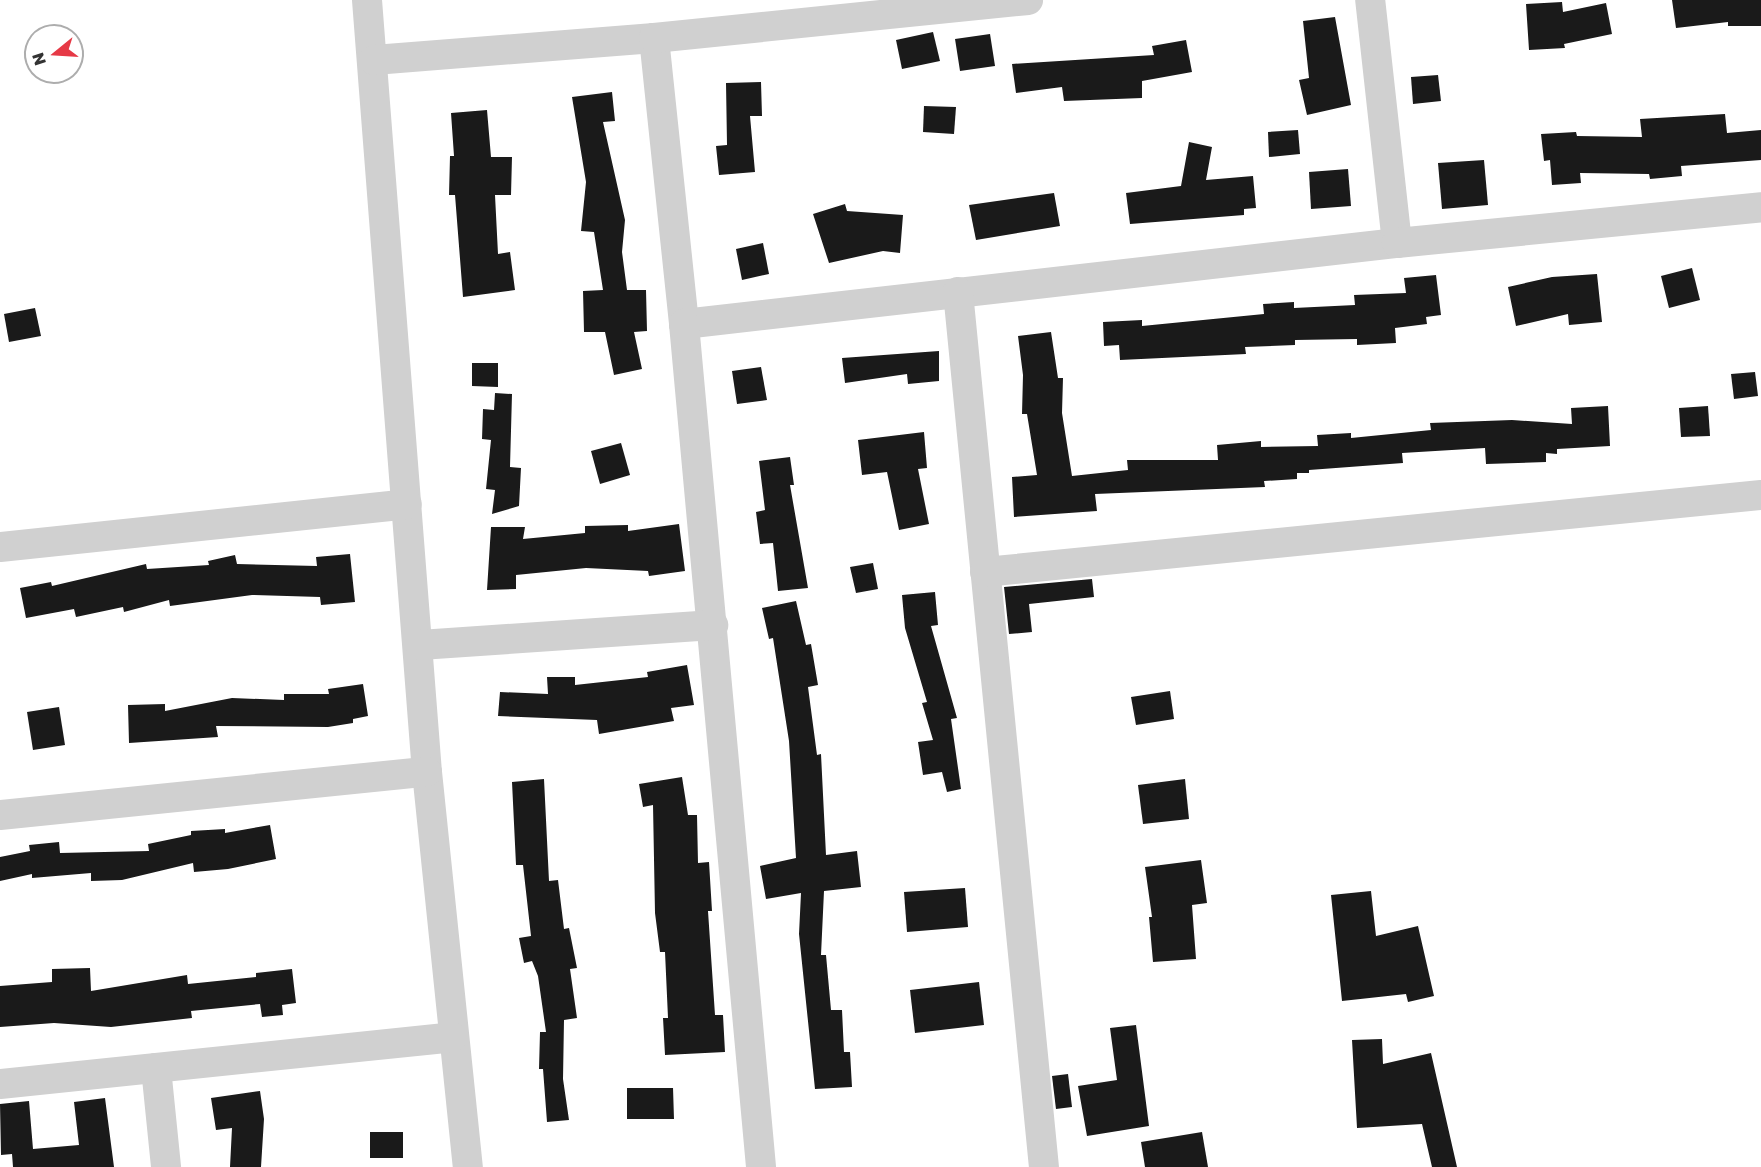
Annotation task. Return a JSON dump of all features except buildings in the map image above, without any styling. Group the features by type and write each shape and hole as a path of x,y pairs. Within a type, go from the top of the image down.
{"street":[{"path":"367,0 374,60 407,504 420,645 427,772 468,1167"},
{"path":"374,60 654,38 1028,0"},
{"path":"1370,0 1396,243"},
{"path":"654,38 713,625 761,1167"},
{"path":"684,324 1396,243 1761,207"},
{"path":"958,292 1044,1167"},
{"path":"985,572 1761,495"},
{"path":"0,547 407,504"},
{"path":"420,645 713,625"},
{"path":"0,810 427,772"},
{"path":"0,1084 453,1037"},
{"path":"156,1068 166,1167"}]}
